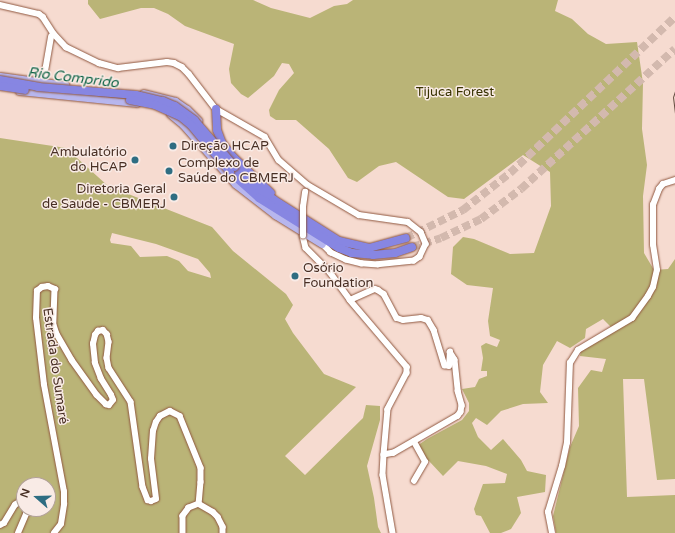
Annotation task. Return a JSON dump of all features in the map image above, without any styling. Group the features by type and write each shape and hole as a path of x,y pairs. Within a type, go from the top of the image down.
{"highway":[{"path":"0,80 38,86 136,95 163,101 175,106 194,120 233,169 250,183 333,238 347,244 362,247 376,247 406,238"},
{"path":"0,87 136,101 169,109 191,125 259,198 334,246 352,253 384,254"},
{"path":"216,109 217,130 222,143 233,157 271,193"},
{"path":"228,158 271,193 347,244"},
{"path":"322,244 339,253 353,257 366,258 412,247"}],"main road":[{"path":"0,76 43,83 146,93 175,101 194,116 228,158 220,166"},
{"path":"42,94 43,83"},
{"path":"0,87 42,94 141,104 168,112 183,125 235,184 255,200 322,244"}],"street":[{"path":"0,5 39,14 66,47 104,65 118,68 174,62 189,74 216,109 268,139 279,160 308,185 359,215 408,222 418,228 425,238 426,244 420,257 414,261 378,265 362,264 346,260 331,253 322,244"},
{"path":"43,83 51,37"},
{"path":"552,533 548,512 562,466 567,443 570,363 578,350 632,318 648,296 653,287 656,270 653,205 659,189 663,184 675,180"},
{"path":"308,185 302,207 304,245 330,272 350,300 408,367 407,373 388,409 383,474 386,501 393,533"},
{"name":"Estrada do Sumaré","path":"54,533 61,524 64,498 44,385 36,318 37,291 42,287 52,287 55,289 54,325 62,344 97,395 106,404 109,404 113,400 101,379 95,363 93,344 95,335 98,331 103,330 107,334 109,342 107,358 109,368 127,395 133,410 138,460 143,487 148,500 151,502 156,499 151,459 153,431 160,416 170,411 180,416 201,468 202,482 199,504"},
{"path":"350,300 375,289 378,290 384,294 397,318 403,320 421,318 428,320 434,330 446,367 450,365 449,353 453,355 461,412 454,419 414,442 394,453 384,455"},
{"path":"414,442 425,462 414,481"},
{"path":"0,525 4,523 16,504"},
{"path":"183,533 182,522 185,512 193,505 199,504 213,512 218,517 224,527 223,533"},
{"path":"18,533 25,517"}],"green space":[{"name":"Tijuca Forest","path":"88,0 253,0 271,8 310,18 334,6 347,4 353,0 558,0 555,11 572,19 588,34 606,44 637,42 643,83 642,129 647,165 643,196 644,253 654,270 668,269 675,259 675,479 657,480 644,379 623,379 627,497 675,495 675,533 556,533 553,516 570,447 579,426 578,388 591,370 602,372 606,359 580,356 582,347 612,328 603,319 586,329 585,338 570,348 557,341 543,365 540,392 548,403 523,404 501,411 487,425 476,418 472,423 478,437 491,450 503,439 521,460 527,471 546,475 545,492 517,497 521,513 511,529 501,533 490,533 481,516 476,515 474,509 483,484 505,483 507,474 486,466 458,461 443,476 429,461 425,462 417,446 462,420 469,411 469,403 462,389 475,387 479,379 487,376 487,371 481,371 483,358 481,346 486,343 497,347 500,340 490,336 488,321 493,288 467,285 451,274 453,247 463,237 474,239 510,254 534,253 551,206 550,172 523,155 464,199 448,197 396,162 379,166 357,182 348,178 329,149 296,120 276,120 270,116 269,110 279,90 294,73 289,64 282,63 274,76 248,98 241,94 231,83 229,69 234,44 185,26 168,14 154,8 141,8 100,19 88,4"},
{"path":"0,138 66,148 108,186 212,227 233,251 286,294 293,305 285,319 293,333 324,374 356,387 285,456 305,475 363,418 366,405 380,406 380,420 367,466 374,498 378,527 381,533 0,533","holes":["112,233 156,244 198,259 210,273 211,278 188,271 179,261 167,256 140,257 131,246 111,243 110,240"]}],"tunnel":[{"path":"406,238 463,210 510,173 675,17"},
{"path":"412,247 441,238 481,219 521,189 675,49"}],"tram line":[{"path":"675,91 673,97 675,113"}],"place":[{"name":"Direção HCAP","path":"173,146"},
{"name":"Ambulatório do HCAP","path":"135,160"},
{"name":"Complexo de Saúde do CBMERJ","path":"169,171"},
{"name":"Diretoria Geral de Saude - CBMERJ","path":"174,197"},
{"name":"Osório Foundation","path":"295,276"}],"water label":[{"name":"Rio Comprido","path":"73,78"}]}
